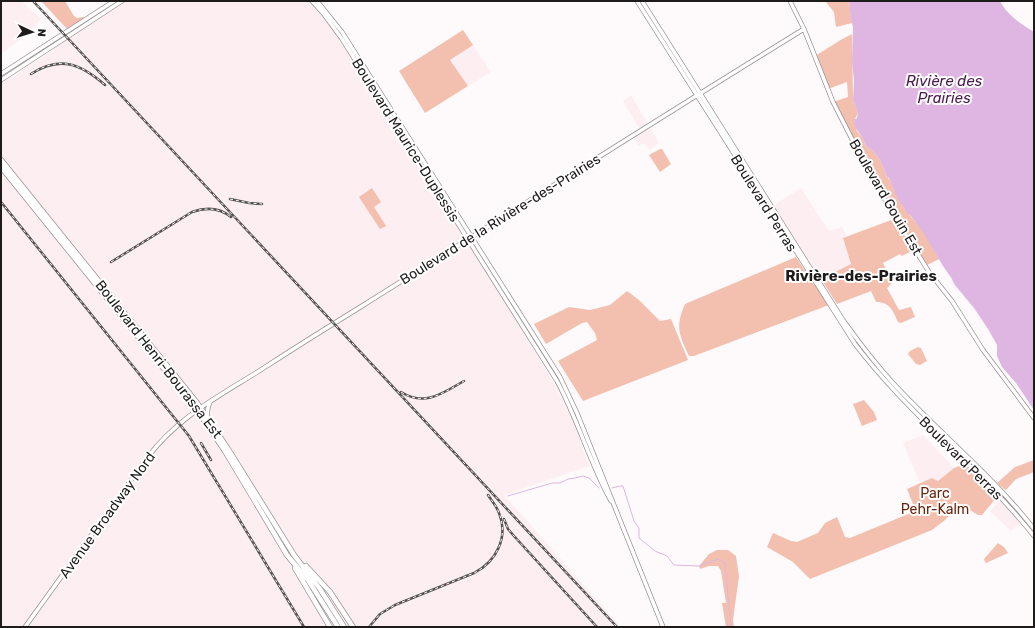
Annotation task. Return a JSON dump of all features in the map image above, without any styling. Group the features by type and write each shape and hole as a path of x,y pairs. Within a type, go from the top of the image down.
{"main road":[{"name":"Boulevard Henri-Bourassa Est","path":"1,160 199,409 287,555 308,580 338,627"},
{"name":"Boulevard Henri-Bourassa Est","path":"1,167 176,383 207,418 294,555 320,589 344,627"},
{"path":"287,555 330,627"},
{"path":"294,555 330,592 353,627"}],"street":[{"path":"1,74 114,1"},
{"path":"1,80 122,1"},
{"name":"Boulevard Maurice-Duplessis","path":"312,1 339,34 564,385 577,413 663,627"},
{"name":"Boulevard Maurice-Duplessis","path":"316,1 342,32 470,238 560,387 599,480 619,516"},
{"name":"Boulevard Perras","path":"637,1 838,319 864,356 893,389 1002,497 1034,536"},
{"name":"Boulevard Perras","path":"642,1 843,320 871,357 906,396 1005,494 1034,529"},
{"name":"Boulevard Gouin Est","path":"790,1 804,28 834,102 853,141 894,216 930,272 952,301 977,340 1034,418"},
{"name":"Boulevard de la Rivière-des-Prairies","path":"199,409 700,92 804,28"},
{"path":"560,387 564,385"},
{"path":"207,418 208,408 212,400"},
{"name":"Avenue Broadway Nord","path":"25,627 152,452 175,427 199,409"}],"shaded area":[{"path":"1,1 21,1 41,19 24,37 4,52 1,51"},
{"path":"122,1 311,1 323,13 373,87 482,264 556,387 574,423 589,466 504,495 621,627 1,627 1,83 52,51 61,40"},
{"path":"473,45 491,72 468,86 450,60"},
{"path":"631,95 659,143 649,150 644,143 638,146 634,134 640,130 623,101"},
{"path":"801,188 829,231 842,227 847,236 843,239 851,264 821,279 774,205"},
{"path":"923,435 954,468 938,481 932,478 920,483 903,443"},
{"path":"1001,499 1022,521 1011,531 990,511"}],"green space":[{"path":"41,1 65,1 74,16 77,18 84,18 67,29"},
{"path":"825,1 849,1 852,23 836,27 834,12"},
{"path":"463,30 473,45 450,60 468,86 425,113 399,71"},
{"path":"852,34 853,100 858,113 854,121 857,131 862,137 866,146 873,151 880,160 886,176 900,202 924,232 939,259 925,266 894,216 889,203 833,102 848,97 847,82 828,89 815,56"},
{"path":"662,149 671,164 660,172 649,155"},
{"path":"372,188 381,202 374,207 386,226 380,229 359,197"},
{"path":"894,219 913,250 902,256 900,254 883,263 892,283 887,288 899,310 911,307 915,317 901,323 898,322 893,311 888,305 881,302 876,302 871,291 837,304 821,279 851,264 843,238"},
{"path":"796,257 829,305 694,356 689,356 681,336 679,325 685,304"},
{"path":"627,291 639,300 660,321 671,319 688,360 583,401 558,361 597,340 595,333 587,322 582,323 546,344 534,324 569,307 590,310 610,305"},
{"path":"918,347 921,348 927,361 920,365 916,364 908,354 910,351"},
{"path":"864,400 874,412 877,420 862,426 853,404"},
{"path":"1034,460 1034,472 1016,479 1006,490 997,483 1015,467"},
{"name":"Parc Pehr-Kalm","path":"964,462 997,497 982,515 978,515 960,504 945,520 932,530 810,579 793,562 767,547 773,533 797,542 818,533 825,523 837,517 845,537 850,538 913,512 915,509 907,489 932,478 938,481"},
{"path":"998,543 1004,547 1008,553 986,563 984,559"},
{"path":"717,550 728,550 736,556 739,576 733,620 734,627 726,627 722,603 726,603 721,571 718,566 709,566 700,569 699,566 709,554"}],"water":[{"name":"Rivière des Prairies","path":"849,1 1000,1 1011,15 1034,32 1034,410 1016,383 1002,367 997,356 997,345 988,329 974,308 954,284 923,232 898,199 889,178 886,176 880,160 873,151 866,146 855,127 854,120 857,118 858,113 853,100 853,27"}],"waterway":[{"path":"508,496 552,483 560,483 568,479 583,476 589,478 599,488"},
{"path":"612,488 623,486 634,521 639,528 639,538 655,551 667,556 674,565 699,566 718,559 725,563 731,627"}],"railway":[{"path":"33,1 617,627"},
{"path":"31,74 51,65 70,64 79,67 105,85"},
{"path":"230,199 262,204"},
{"path":"1,202 189,436 304,627"},
{"path":"111,262 192,212 202,209 213,209 231,217"},
{"path":"401,392 418,398 434,397 464,381"},
{"path":"201,443 211,460"},
{"path":"369,627 380,614 395,605 474,573 489,562 494,556 501,540 502,522 496,506 488,495"},
{"path":"504,519 508,529 514,536 597,627"}],"district":[{"name":"Rivière-des-Prairies","path":"861,276"}]}
